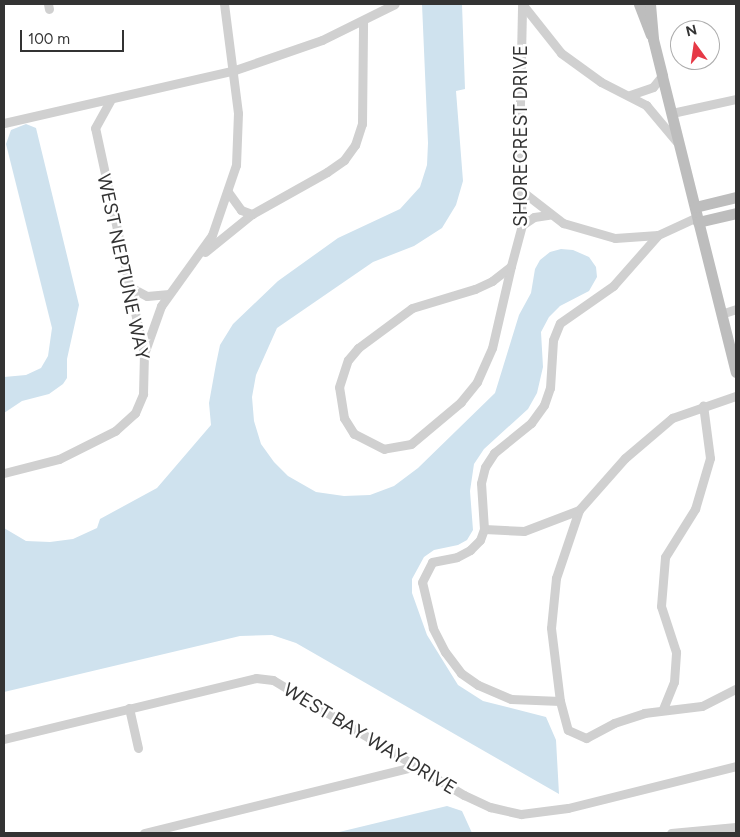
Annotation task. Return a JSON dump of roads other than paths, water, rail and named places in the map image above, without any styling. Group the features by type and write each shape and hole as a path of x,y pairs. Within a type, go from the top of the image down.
{"street":[{"path":"144,354 156,318 169,294 198,259 212,236 236,164 238,139 235,70 227,41 224,4"},
{"path":"4,123 235,70 363,22 395,4"},
{"path":"523,4 561,53 601,82 630,95 646,106 680,146"},
{"name":"SHORECREST DRIVE","path":"511,266 492,281 475,289 412,308 358,348 348,360 339,386 344,418 354,434 384,449 410,444 461,402 477,382 492,348 522,225 523,192 519,152 523,4"},
{"path":"639,4 653,39 736,372"},
{"path":"650,4 653,39"},
{"path":"198,259 252,214 327,172 344,160 355,145 362,115 363,22"},
{"path":"630,95 653,87 662,76"},
{"name":"WEST NEPTUNE WAY","path":"4,473 59,459 115,431 135,413 143,394 144,354 94,128 112,99"},
{"path":"672,113 736,99"},
{"path":"228,192 241,210 252,214"},
{"path":"523,192 549,215 596,235 615,238 658,235"},
{"path":"560,701 511,699 478,685 461,673 450,659 433,628 423,594 425,573 432,562 470,550 484,530 480,482 494,453 531,423 544,405 550,388 554,340 560,323 612,286 658,235 736,197"},
{"path":"697,215 736,212"},
{"path":"522,225 534,217 549,215"},
{"path":"130,287 147,296 169,294"},
{"path":"721,314 736,310"},
{"path":"736,396 703,405 672,418 650,434 579,510 556,578 551,628 560,701 568,730 586,738 614,723 663,709 702,706 736,688"},
{"path":"663,709 674,682 676,652 661,606 665,557 695,509 710,458 703,405"},
{"path":"484,530 524,530 579,510"},
{"name":"WEST BAY WAY DRIVE","path":"4,738 256,678 273,680 416,766 490,807 521,814 568,808 736,766"},
{"path":"129,708 138,748"},
{"path":"144,833 416,766"},
{"path":"671,833 736,826"}],"water":[{"path":"422,4 462,4 465,89 456,91 463,181 456,205 442,228 414,246 373,262 277,328 256,375 252,397 254,421 261,444 274,462 288,476 316,492 344,496 370,495 394,486 418,468 495,393 519,315 531,293 535,269 540,260 550,252 561,249 573,250 589,257 596,267 597,277 589,291 560,306 549,317 541,332 543,367 537,393 528,409 484,449 474,464 470,491 473,530 467,540 458,545 434,550 424,557 412,579 412,593 427,635 458,685 483,701 546,717 556,740 559,794 296,643 272,635 240,636 4,692 4,528 26,541 50,542 73,539 97,528 100,519 157,488 211,425 209,403 220,345 233,324 278,281 338,238 400,209 420,187 427,165 428,143"},
{"path":"26,124 36,128 79,305 67,359 67,378 63,384 49,394 22,401 4,413 4,377 26,375 41,368 48,356 52,328 6,144 11,130"},
{"path":"447,806 462,811 472,833 335,833"}]}
